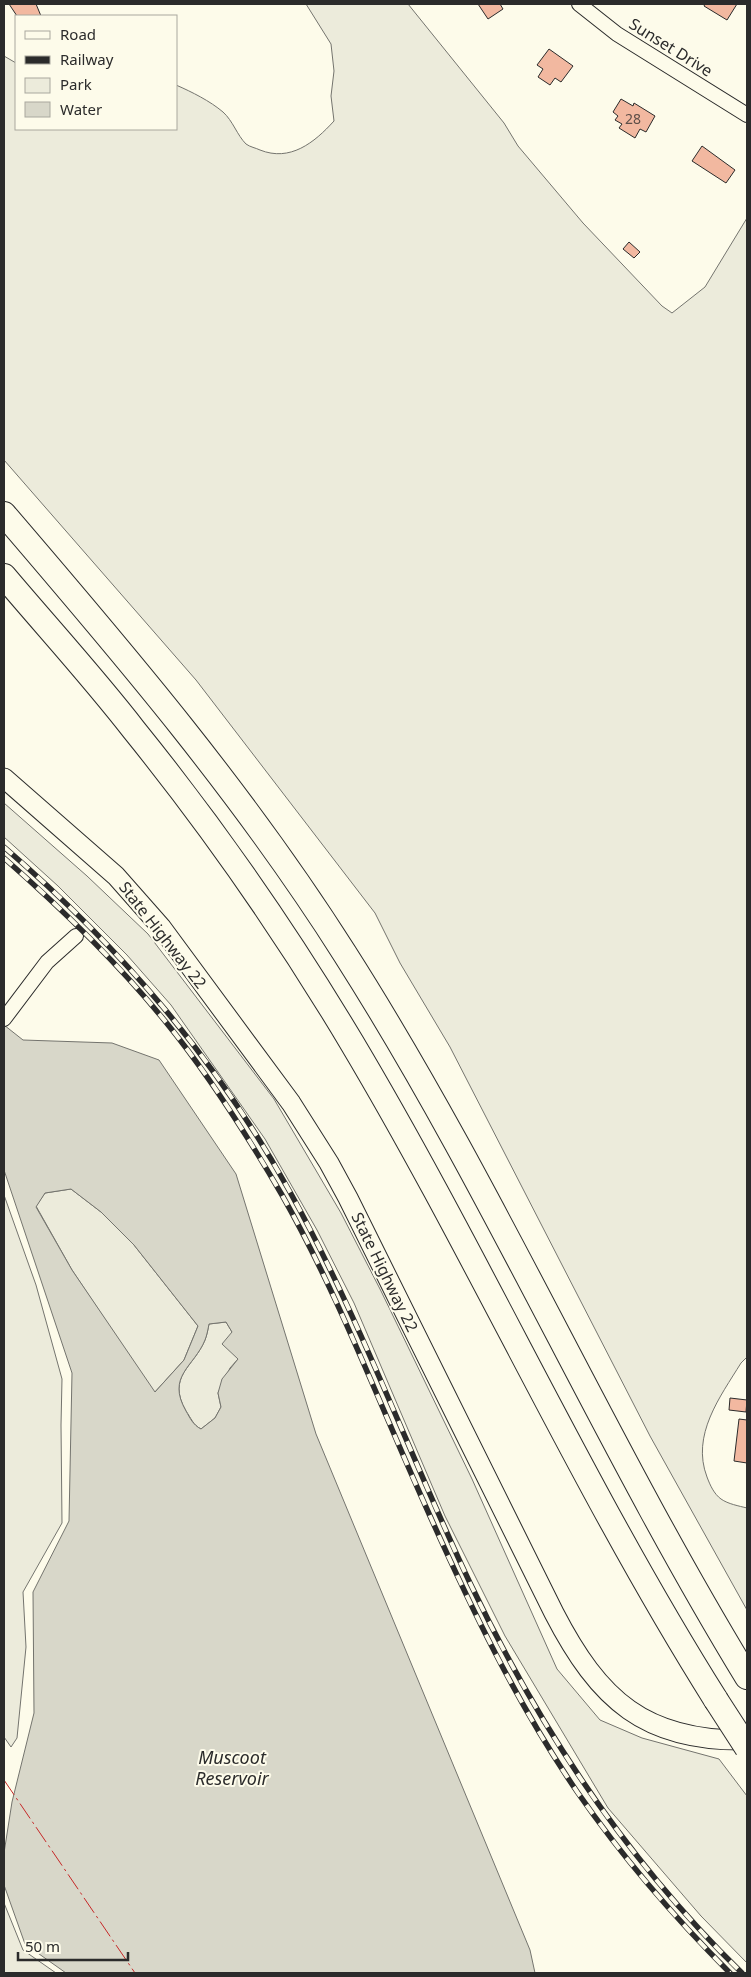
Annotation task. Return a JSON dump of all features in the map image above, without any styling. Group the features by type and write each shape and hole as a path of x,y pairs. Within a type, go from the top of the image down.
{"highway":[{"path":"4,514 135,667 220,774 303,889 346,955 427,1091 641,1492 747,1677"},
{"path":"4,576 132,726 165,768 233,861 310,976 396,1119 616,1528 685,1651 747,1748"}],"main road":[{"name":"State Highway 22","path":"4,778 91,852 139,900 310,1131 348,1198 554,1613 587,1670 620,1704 658,1726 698,1737 747,1740"}],"street":[{"name":"Sunset Drive","path":"579,4 618,34 747,115"},
{"path":"4,1019 47,962 76,936"}],"green space":[{"path":"306,4 408,4 504,123 518,146 583,223 662,306 672,313 705,287 747,218 747,1357 741,1363 710,1417 705,1431 703,1461 707,1477 714,1492 724,1501 747,1508 747,1610 650,1436 450,1047 400,963 375,913 196,680 4,460 4,56 15,62 15,130 178,130 178,86 201,97 223,112 248,145 271,153 281,154 291,152 310,143 334,121 331,96 334,71 331,44"},
{"path":"4,803 87,876 148,934 274,1099 341,1213 381,1291 472,1479 557,1669 600,1720 642,1738 719,1759 747,1796 747,1963 701,1916 608,1808 505,1636 445,1516 354,1303 317,1230 265,1139 171,1005 127,955 58,886 4,837"},
{"path":"71,1189 101,1212 134,1245 198,1326 184,1360 154,1393 72,1270 36,1206 45,1193"},
{"path":"4,1195 36,1285 62,1379 62,1523 23,1592 26,1647 17,1738 11,1747 4,1737"},
{"path":"226,1322 232,1332 238,1359 230,1368 218,1393 221,1407 215,1418 201,1429 192,1421 186,1411 179,1389 180,1380 205,1340 209,1324"},
{"path":"4,1903 23,1950 56,1973 4,1973"}],"water":[{"name":"Muscoot Reservoir","path":"4,1025 23,1040 112,1043 159,1060 236,1174 316,1434 530,1950 535,1973 66,1973 25,1944 4,1885 4,1853 12,1802 34,1713 33,1592 69,1521 72,1373 4,1170","holes":["71,1189 101,1212 134,1245 198,1326 184,1360 155,1392 72,1270 36,1207 45,1193","226,1322 232,1332 222,1344 238,1359 222,1379 218,1393 221,1407 215,1418 201,1429 192,1421 186,1411 179,1389 180,1380 205,1340 209,1324"]}],"building":[{"path":"9,4 36,4 41,15 16,15"},
{"path":"478,4 500,4 503,9 488,19"},
{"path":"705,4 737,4 727,20 704,6"},
{"path":"549,49 573,66 561,82 555,78 550,85 538,77 543,69 537,65"},
{"path":"621,99 633,106 634,103 655,116 646,132 640,129 635,138 619,128 622,124 615,120 618,116 613,112"},
{"path":"702,146 735,170 726,183 692,161"},
{"path":"629,242 640,252 634,258 623,249"},
{"path":"730,1398 747,1400 746,1412 729,1410"},
{"path":"739,1419 747,1420 747,1463 734,1461"}],"railway":[{"path":"4,847 47,885 126,965 163,1007 230,1095 290,1192 339,1288 470,1583 525,1689 556,1741 624,1839 700,1930 742,1973"},
{"path":"4,858 67,916 147,999 197,1063 227,1106 282,1195 322,1271 477,1618 535,1725 578,1793 631,1864 689,1931 730,1973"}],"power":[{"path":"4,1780 135,1973"}]}
